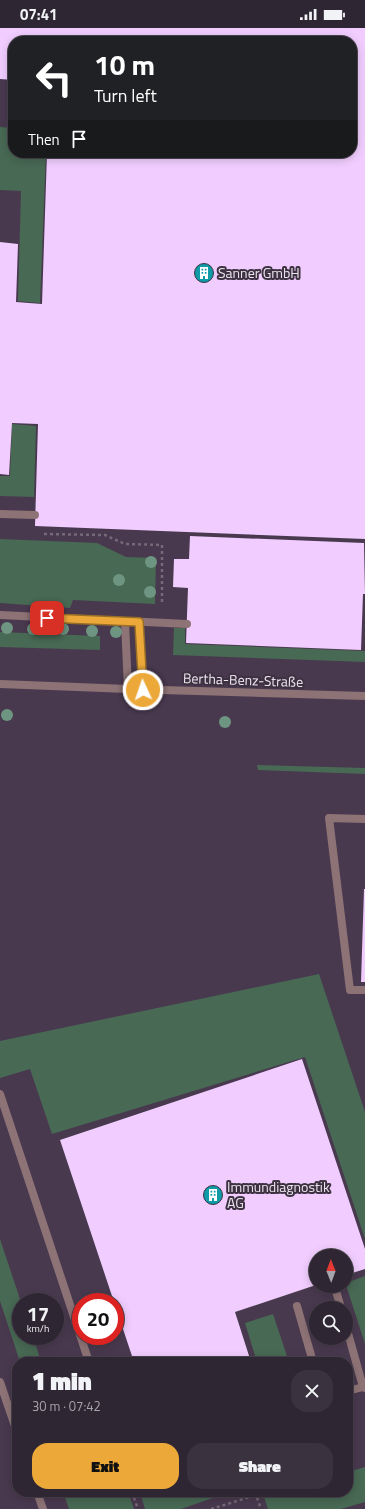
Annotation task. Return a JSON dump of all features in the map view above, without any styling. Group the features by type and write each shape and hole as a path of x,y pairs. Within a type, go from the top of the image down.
{"street":[{"path":"0,514 35,515"},
{"path":"0,615 187,624"},
{"path":"125,622 128,689"},
{"path":"139,622 143,690"},
{"name":"Bertha-Benz-Straße","path":"0,684 143,690 365,696"},
{"path":"365,819 329,818 350,990 365,990"},
{"path":"0,1094 87,1357"},
{"path":"297,1306 312,1357"},
{"path":"352,1345 364,1387 353,1390"},
{"path":"0,1382 12,1417"},
{"path":"39,1497 43,1509"}],"path":[{"path":"36,533 105,535 125,544 162,544 162,609"},
{"path":"134,1497 138,1509"},
{"path":"212,1509 247,1497"},
{"path":"257,1497 261,1509"}],"shaded area":[{"path":"0,28 365,28 365,1509 0,1509"}],"green space":[{"path":"0,127 8,128 8,158 46,158 40,303 18,301 21,191 0,190"},
{"path":"12,424 36,426 34,497 0,496 0,476 10,476"},
{"path":"0,539 97,543 126,557 156,558 155,604 73,600 70,608 0,603"},
{"path":"174,628 185,628 185,644 365,651 365,662 173,655"},
{"path":"0,632 100,636 100,650 0,647"},
{"path":"257,765 365,768 365,774 258,770"},
{"path":"319,974 365,1112 365,1239 305,1057 52,1134 30,1069 0,1078 0,1041"},
{"path":"0,1239 18,1293 12,1293 12,1338 0,1301"},
{"path":"365,1276 365,1344 353,1307 353,1301 351,1301 349,1293 353,1293 353,1280"},
{"path":"273,1314 287,1357 255,1357 245,1323"},
{"path":"14,1345 36,1345 39,1357 18,1357"},
{"path":"365,1467 365,1502 341,1509 268,1509 264,1497 353,1497 353,1471"},
{"path":"65,1497 130,1497 134,1509 69,1509"},
{"path":"141,1497 216,1497 181,1509 145,1509"}],"building":[{"name":"Sanner GmbH","path":"0,28 365,28 365,539 35,526 38,424 12,423 9,475 0,474 0,242 18,244 16,302 42,304 47,158 357,158 357,36 8,36 8,80 0,79"},
{"path":"190,536 364,543 365,594 363,594 361,650 186,643 188,588 173,587 174,559 189,559"},
{"path":"364,889 365,982 361,982"},
{"name":"Immundiagnostik AG","path":"302,1059 365,1249 365,1269 353,1273 353,1249 309,1249 309,1287 235,1312 249,1357 132,1357 124,1332 124,1293 111,1293 60,1140"}],"place":[{"name":"Sanner GmbH","path":"204,273"},
{"name":"Immundiagnostik AG","path":"213,1195"}],"route":[{"path":"47,618 139,622 143,690"}]}
